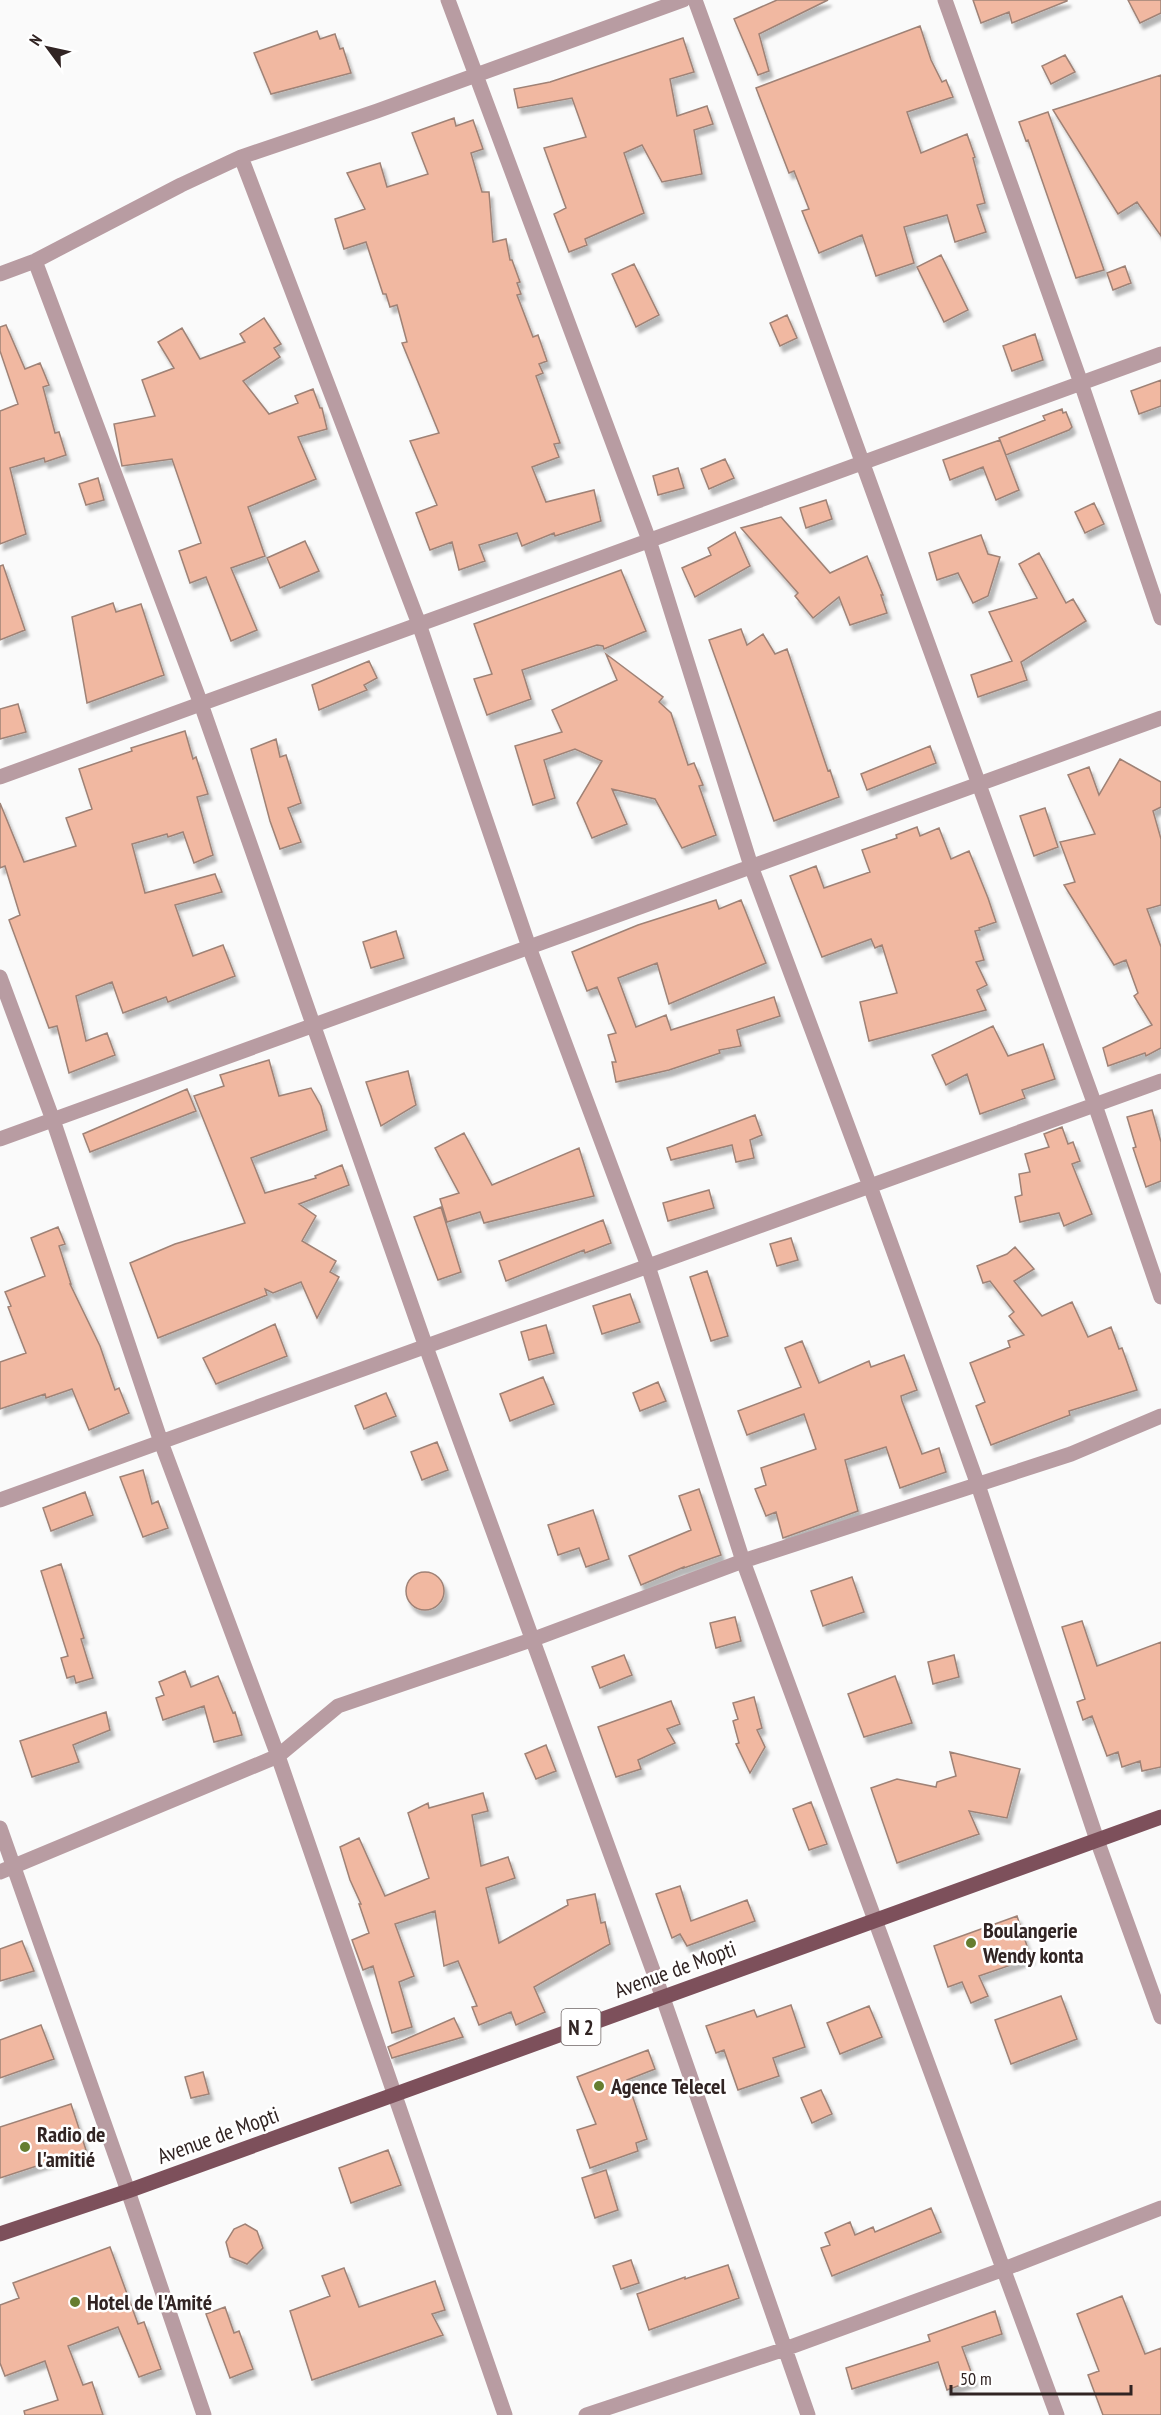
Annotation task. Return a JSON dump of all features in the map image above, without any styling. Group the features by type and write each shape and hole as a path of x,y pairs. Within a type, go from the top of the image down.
{"main road":[{"name":"Avenue de Mopti","path":"0,2234 128,2191 1161,1817"}],"street":[{"path":"448,0 649,540 751,866 978,1485 1097,1840 1161,2017"},
{"path":"0,274 35,261 180,185 241,157 475,76 683,0"},
{"path":"695,0 1095,1105 1161,1297"},
{"path":"945,0 1081,383 1161,618"},
{"path":"241,157 419,624 530,947 648,1266 743,1561 1057,2415"},
{"path":"35,261 201,704 312,1026 426,1347 663,1998 808,2415"},
{"path":"0,777 1161,354"},
{"path":"0,1139 1161,718"},
{"path":"0,977 53,1120 161,1442 278,1756 505,2415"},
{"path":"0,1500 1161,1081"},
{"path":"7,1870 278,1756 338,1706 534,1639 743,1561 1071,1454 1161,1416"},
{"path":"0,1828 7,1870 128,2191 204,2415"},
{"path":"586,2415 784,2349 1004,2269 1161,2208"}],"building":[{"path":"777,0 828,0 759,34 769,71 758,75 734,19"},
{"path":"973,0 1067,1 1012,23 1009,12 981,23"},
{"path":"1128,0 1161,0 1161,13 1140,23"},
{"path":"920,26 931,60 942,82 946,80 953,97 907,112 921,153 967,134 975,157 973,158 985,203 977,205 986,232 955,242 947,215 904,227 914,263 876,276 862,235 819,253 802,211 809,209 794,171 789,173 756,88"},
{"path":"317,31 320,39 335,34 340,49 343,48 351,73 271,94 254,53"},
{"path":"683,38 694,72 670,79 677,116 707,106 713,124 694,130 702,174 662,182 642,145 624,153 644,213 585,239 587,245 569,252 554,214 566,208 544,148 586,137 572,98 518,108 514,89 550,82"},
{"path":"1065,55 1075,72 1051,84 1042,66"},
{"path":"1161,75 1161,236 1137,202 1118,214 1053,110"},
{"path":"1048,112 1104,270 1076,278 1028,140 1026,141 1019,122"},
{"path":"454,118 456,126 473,120 483,149 471,153 482,192 489,192 493,242 506,239 510,260 512,260 520,282 517,283 521,294 517,295 533,337 538,335 547,361 539,364 543,373 536,376 560,443 554,444 559,457 532,467 546,502 594,490 601,521 555,536 554,533 522,546 517,533 479,545 485,561 459,570 452,542 430,550 416,513 437,505 410,441 439,433 402,343 407,342 397,305 390,307 386,294 383,294 366,242 344,249 335,219 365,209 347,173 380,163 387,187 428,174 412,133"},
{"path":"941,255 968,310 944,322 917,267"},
{"path":"634,264 659,315 636,327 612,274"},
{"path":"1125,266 1131,283 1113,290 1107,273"},
{"path":"787,315 797,338 780,346 770,323"},
{"path":"264,318 281,344 274,348 280,357 243,381 269,414 298,403 295,396 313,389 320,408 322,408 327,429 298,437 316,479 248,507 265,556 231,568 257,630 231,641 206,577 190,583 179,551 201,543 172,459 122,466 114,424 155,416 142,380 174,368 158,342 182,328 200,359 245,342 240,334"},
{"path":"6,325 25,369 40,363 49,385 43,387 55,433 59,432 66,455 45,462 44,458 10,468 26,534 0,544 0,411 18,404 0,351 0,327"},
{"path":"1035,334 1043,360 1012,371 1003,346"},
{"path":"1161,380 1161,406 1139,414 1131,391"},
{"path":"1062,409 1063,413 1066,412 1072,427 1069,430 1006,455 999,438 1045,420 1043,416"},
{"path":"1000,440 1019,490 996,500 983,467 950,480 943,460"},
{"path":"725,459 734,478 709,489 701,469"},
{"path":"678,468 684,488 658,495 653,476"},
{"path":"98,478 104,500 86,505 79,484"},
{"path":"826,500 832,519 806,528 800,508"},
{"path":"1094,503 1104,524 1085,533 1075,512"},
{"path":"781,517 830,573 867,556 883,595 881,595 887,613 850,625 839,597 813,618 795,596 798,593 741,528"},
{"path":"735,532 750,566 695,597 682,568 711,555 708,548"},
{"path":"981,535 988,554 1000,557 988,596 973,603 958,573 937,580 929,553"},
{"path":"305,541 319,571 280,588 267,558"},
{"path":"1039,553 1066,603 1073,599 1086,621 1021,662 1027,680 978,697 971,675 1012,661 989,612 1037,598 1019,564"},
{"path":"3,565 25,630 0,640 0,566"},
{"path":"621,570 646,631 604,649 603,646 597,645 522,670 531,699 487,715 474,679 492,674 474,624"},
{"path":"113,603 116,612 141,604 164,675 87,703 72,617"},
{"path":"741,629 747,645 763,634 775,654 787,649 839,797 774,821 709,640"},
{"path":"606,654 663,697 659,702 671,713 688,765 694,763 703,785 699,786 716,835 682,848 655,799 612,789 627,824 592,838 577,803 602,761 575,749 544,760 555,798 533,805 515,746 562,732 552,710 617,680"},
{"path":"369,661 377,678 364,685 367,690 319,710 312,685"},
{"path":"18,704 26,732 0,739 0,709"},
{"path":"185,731 193,759 196,757 208,794 197,797 213,855 194,863 183,832 132,844 145,893 215,874 222,892 175,905 193,956 223,945 235,976 168,1002 166,997 123,1013 112,982 76,996 86,1041 107,1033 115,1055 69,1073 57,1026 49,1028 9,920 20,915 5,866 0,868 0,803 24,862 76,846 66,818 92,809 79,769 132,751 131,748"},
{"path":"276,739 280,757 286,755 301,803 288,808 301,842 280,849 270,821 251,749"},
{"path":"930,746 936,763 867,790 861,774"},
{"path":"1120,759 1161,782 1161,807 1153,811 1161,839 1161,905 1147,909 1161,947 1161,1048 1146,1056 1145,1053 1108,1066 1103,1048 1152,1025 1134,996 1138,993 1126,960 1114,965 1064,885 1075,882 1060,842 1095,834 1068,775 1089,767 1099,795"},
{"path":"1045,808 1058,847 1034,856 1020,816"},
{"path":"917,827 920,836 939,828 951,859 969,851 988,898 996,922 975,931 984,960 976,962 987,985 977,990 986,1010 869,1041 860,1002 897,993 882,945 875,948 871,939 822,957 790,876 816,866 824,888 870,872 862,850 897,838 896,835"},
{"path":"716,900 719,909 741,900 766,963 669,1004 657,963 618,978 636,1027 666,1015 671,1030 774,997 780,1016 737,1030 741,1046 719,1050 720,1053 669,1070 616,1082 612,1062 616,1062 608,1035 616,1033 597,987 587,991 572,952 638,925"},
{"path":"396,931 404,958 371,968 363,942"},
{"path":"993,1026 1008,1056 1043,1044 1055,1079 1022,1090 1025,1098 980,1114 967,1074 946,1085 932,1055"},
{"path":"269,1060 279,1096 311,1088 321,1106 327,1130 251,1158 265,1193 316,1178 315,1176 342,1165 349,1185 299,1204 316,1216 302,1241 336,1261 330,1272 339,1277 317,1318 301,1282 273,1293 265,1289 267,1295 158,1338 130,1263 175,1244 245,1223 194,1096 224,1086 220,1075"},
{"path":"408,1071 416,1105 381,1126 366,1082"},
{"path":"187,1089 196,1111 90,1152 83,1134"},
{"path":"1152,1110 1161,1142 1161,1181 1146,1187 1133,1148 1136,1147 1127,1117"},
{"path":"755,1115 762,1135 750,1140 754,1158 736,1162 732,1145 671,1160 667,1148"},
{"path":"1062,1127 1068,1144 1073,1142 1080,1161 1072,1164 1092,1214 1064,1226 1059,1213 1020,1222 1015,1197 1022,1195 1019,1174 1030,1172 1025,1154 1049,1147 1044,1134"},
{"path":"464,1133 492,1185 579,1148 594,1196 484,1223 480,1212 447,1222 440,1199 459,1193 435,1148"},
{"path":"709,1190 714,1208 668,1221 663,1203"},
{"path":"441,1207 461,1272 438,1280 414,1217"},
{"path":"603,1220 611,1243 585,1253 584,1250 506,1281 499,1261"},
{"path":"58,1227 65,1244 59,1246 70,1284 100,1346 115,1390 119,1388 129,1413 89,1430 72,1389 46,1398 45,1394 0,1409 0,1362 26,1353 8,1307 11,1306 5,1292 45,1276 31,1238"},
{"path":"791,1238 798,1260 777,1266 770,1244"},
{"path":"1015,1247 1034,1269 1014,1281 1042,1316 1072,1302 1088,1337 1111,1327 1119,1349 1122,1348 1137,1390 1069,1411 1070,1415 991,1445 976,1406 985,1402 970,1363 1010,1347 1008,1341 1024,1335 1009,1316 1014,1312 990,1281 983,1283 977,1266 1007,1254"},
{"path":"707,1271 728,1336 711,1341 690,1277"},
{"path":"630,1294 640,1322 602,1334 593,1306"},
{"path":"275,1324 287,1356 216,1384 203,1358"},
{"path":"546,1325 554,1353 529,1360 521,1332"},
{"path":"802,1341 819,1383 869,1361 871,1367 904,1355 917,1390 901,1396 902,1401 922,1454 939,1448 946,1472 900,1488 886,1447 845,1460 858,1511 783,1538 776,1512 766,1516 755,1489 766,1485 761,1468 816,1449 804,1414 747,1435 738,1411 801,1387 785,1348"},
{"path":"543,1377 554,1404 510,1421 500,1394"},
{"path":"658,1382 666,1401 640,1411 633,1393"},
{"path":"386,1393 396,1416 364,1429 355,1406"},
{"path":"437,1442 448,1470 422,1480 411,1452"},
{"path":"143,1470 152,1504 158,1501 168,1528 143,1537 120,1477"},
{"path":"699,1489 721,1555 641,1585 629,1556 691,1530 679,1496"},
{"path":"85,1492 93,1515 51,1531 43,1508"},
{"path":"593,1510 609,1559 586,1567 579,1548 558,1555 548,1525"},
{"path":"61,1564 84,1638 81,1639 93,1678 76,1683 74,1676 67,1678 61,1658 68,1656 41,1571"},
{"path":"425,1572 432,1573 438,1578 443,1584 443,1598 438,1604 432,1609 425,1610 418,1609 412,1604 407,1598 406,1591 407,1584 412,1578 418,1573"},
{"path":"852,1577 864,1612 823,1626 811,1591"},
{"path":"735,1617 741,1641 716,1648 710,1623"},
{"path":"1082,1621 1097,1666 1161,1642 1161,1767 1142,1771 1140,1761 1122,1767 1118,1752 1107,1756 1092,1716 1083,1720 1077,1702 1085,1699 1062,1627"},
{"path":"624,1655 632,1675 600,1688 592,1667"},
{"path":"954,1655 959,1677 933,1684 928,1662"},
{"path":"185,1671 191,1687 218,1676 233,1713 235,1712 242,1735 214,1742 204,1706 163,1720 156,1698 164,1695 159,1682"},
{"path":"895,1676 912,1723 864,1737 848,1694"},
{"path":"754,1697 762,1728 757,1730 765,1747 750,1773 736,1744 739,1743 733,1721 738,1719 733,1703"},
{"path":"671,1701 680,1724 667,1729 675,1743 638,1760 641,1769 616,1777 598,1727"},
{"path":"106,1712 110,1730 73,1745 79,1762 32,1777 20,1741"},
{"path":"546,1745 556,1771 536,1779 525,1754"},
{"path":"950,1752 1020,1769 1007,1818 969,1811 979,1834 897,1863 871,1788 897,1779 936,1787 937,1782 956,1776"},
{"path":"483,1793 488,1811 472,1815 481,1866 508,1857 515,1878 486,1888 499,1943 568,1905 567,1900 595,1894 601,1923 605,1922 610,1944 534,1987 545,2012 516,2025 511,2012 479,2025 472,2007 477,2006 458,1961 444,1966 435,1911 395,1924 414,1976 399,1982 412,2027 392,2033 373,1966 363,1970 352,1940 369,1933 340,1847 359,1838 385,1896 429,1878 408,1813 428,1803 429,1808"},
{"path":"811,1802 827,1844 809,1850 793,1809"},
{"path":"680,1886 691,1921 747,1900 755,1921 687,1946 680,1934 672,1938 656,1894"},
{"path":"1017,1916 1031,1958 979,1976 988,1996 971,2003 962,1982 948,1987 934,1946"},
{"path":"22,1941 34,1971 0,1981 0,1949"},
{"path":"1061,1996 1077,2039 1011,2064 995,2020"},
{"path":"791,2005 805,2047 773,2058 779,2076 738,2090 724,2050 716,2053 706,2026 754,2010 757,2017"},
{"path":"869,2006 882,2037 840,2054 827,2023"},
{"path":"454,2018 463,2037 392,2058 388,2047"},
{"path":"41,2025 54,2059 0,2078 0,2040"},
{"path":"648,2050 655,2069 627,2080 647,2139 636,2143 638,2151 590,2168 577,2130 596,2124 577,2077"},
{"path":"203,2072 209,2094 191,2098 185,2077"},
{"path":"821,2090 832,2114 812,2123 801,2098"},
{"path":"71,2104 86,2150 0,2178 0,2127"},
{"path":"388,2150 401,2185 351,2203 339,2168"},
{"path":"606,2170 618,2210 595,2218 582,2178"},
{"path":"931,2208 941,2232 832,2276 821,2248 830,2245 825,2233 850,2222 855,2235 873,2227 875,2232"},
{"path":"245,2224 257,2231 263,2248 247,2264 230,2257 226,2242 234,2229"},
{"path":"110,2247 138,2324 144,2322 161,2369 139,2377 118,2327 68,2346 83,2385 92,2382 103,2415 25,2415 24,2411 58,2400 45,2361 5,2376 0,2363 0,2305 19,2298 13,2283"},
{"path":"631,2260 639,2283 621,2289 613,2266"},
{"path":"728,2265 739,2298 649,2330 637,2294"},
{"path":"344,2268 359,2307 435,2281 445,2310 432,2314 443,2335 312,2380 290,2311 330,2296 322,2276"},
{"path":"1122,2296 1145,2354 1161,2348 1161,2415 1103,2415 1088,2375 1099,2371 1077,2314"},
{"path":"225,2307 234,2333 239,2331 253,2369 230,2378 206,2314"},
{"path":"995,2311 1002,2334 962,2347 974,2380 947,2390 938,2362 852,2389 846,2368 930,2341 928,2335"}],"place":[{"name":"Boulangerie Wendy konta","path":"971,1943"},
{"name":"Agence Telecel","path":"599,2086"},
{"name":"Radio de l'amitié","path":"25,2147"},
{"name":"Hotel de l'Amité","path":"75,2302"}]}
